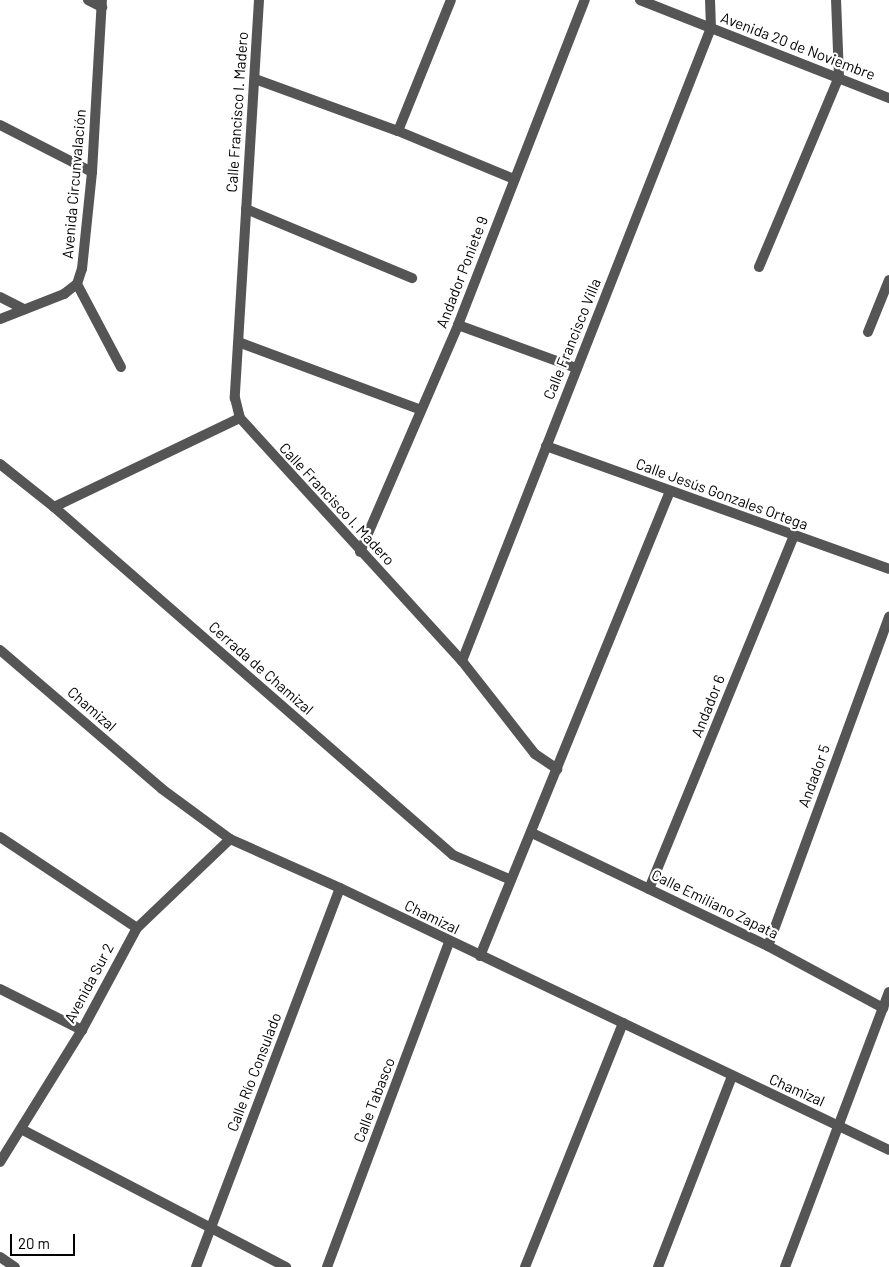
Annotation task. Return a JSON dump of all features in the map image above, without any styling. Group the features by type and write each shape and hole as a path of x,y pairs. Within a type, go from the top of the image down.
{"street":[{"path":"88,0 102,3"},
{"name":"Calle Francisco I. Madero","path":"259,0 246,209 241,343 235,398 240,418 360,552 462,661 535,754 557,768"},
{"path":"398,131 451,0"},
{"name":"Andador Poniete 9","path":"360,552 458,324 585,0"},
{"name":"Avenida 20 de Noviembre","path":"640,0 889,98"},
{"path":"710,0 711,28"},
{"path":"759,266 839,78 836,0"},
{"name":"Avenida Circunvalación","path":"77,284 82,270 92,172 102,3"},
{"name":"Calle Francisco Villa","path":"462,661 711,28"},
{"path":"255,79 398,131 514,179"},
{"path":"0,125 92,172"},
{"path":"246,209 412,278"},
{"path":"868,332 889,280"},
{"path":"0,319 64,294 77,284 121,367"},
{"path":"0,297 24,309"},
{"path":"458,324 576,368"},
{"path":"241,343 421,410"},
{"path":"54,507 240,418"},
{"name":"Calle Jesús Gonzales Ortega","path":"546,446 889,569"},
{"name":"Cerrada de Chamizal","path":"0,464 54,507 453,855 511,880"},
{"path":"480,956 532,833 670,492"},
{"name":"Andador 6","path":"650,888 794,535"},
{"name":"Andador 5","path":"768,946 889,617"},
{"name":"Chamizal","path":"0,650 162,790 230,839 340,888 449,943 623,1023 889,1150"},
{"name":"Calle Emiliano Zapata","path":"532,833 768,946 883,1008"},
{"path":"0,837 137,928"},
{"name":"Avenida Sur 2","path":"0,1162 82,1030 137,928 230,839"},
{"name":"Calle Río Consulado","path":"196,1267 340,888"},
{"name":"Calle Tabasco","path":"327,1267 449,943"},
{"path":"0,989 82,1030"},
{"path":"785,1267 889,992"},
{"path":"525,1267 623,1023"},
{"path":"658,1267 732,1076"},
{"path":"21,1129 286,1267"},
{"path":"0,1257 16,1267"}]}
